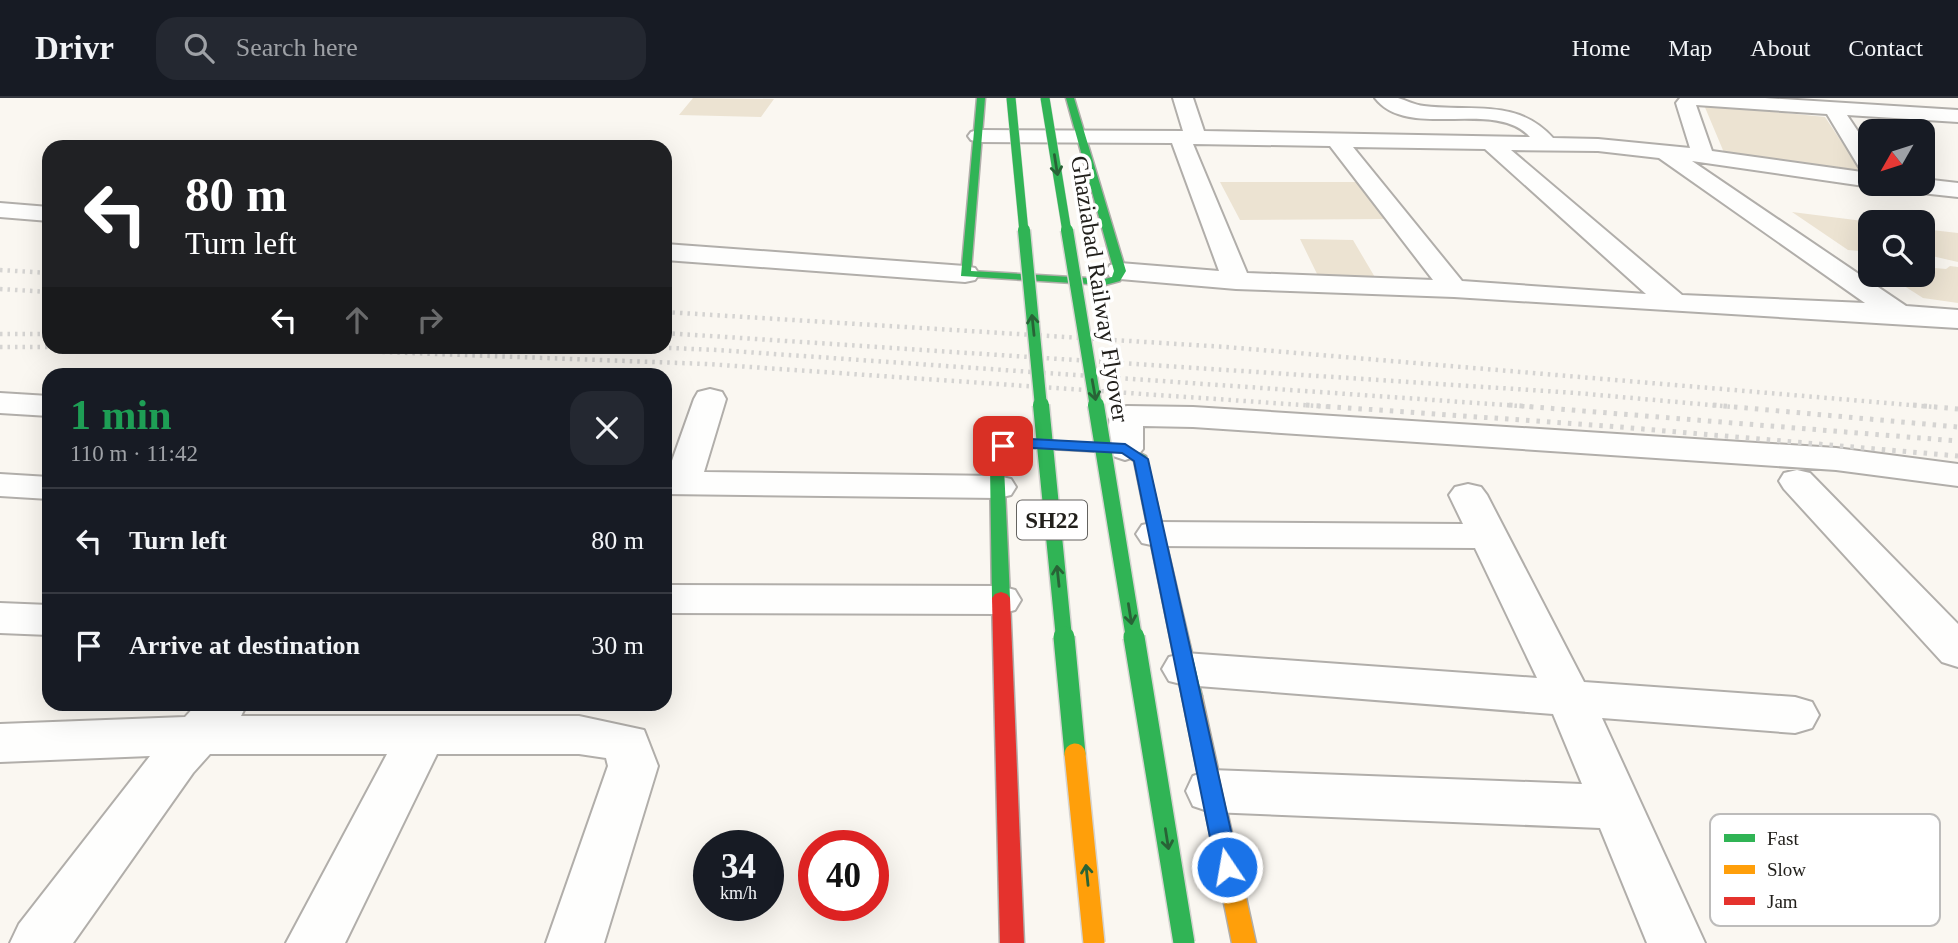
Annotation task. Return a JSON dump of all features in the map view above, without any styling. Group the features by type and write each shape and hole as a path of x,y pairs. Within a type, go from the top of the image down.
{"main road":[{"path":"981,98 965,274 1092,283 1116,279 1120,271 1070,98"},
{"name":"SH22","path":"1011,98 1094,943"},
{"name":"Ghaziabad Railway Flyover","path":"1045,98 1184,943"},
{"path":"1012,943 998,487 999,452 1003,446 1013,443 1125,449 1141,459 1244,943"}],"street":[{"path":"1183,98 1187,137 1236,281"},
{"path":"1385,98 1395,106 1412,112 1497,114 1517,119 1529,125 1546,142"},
{"path":"1703,156 1686,103 1689,99 1958,117"},
{"path":"1833,108 1858,148"},
{"path":"978,136 1546,142 1703,156 1858,178"},
{"path":"1335,138 1454,289"},
{"path":"1488,141 1675,304"},
{"path":"1663,152 1899,314"},
{"path":"1936,188 1958,190"},
{"path":"0,210 42,213"},
{"path":"672,253 965,274"},
{"path":"1120,271 1236,281 1454,289 1958,319"},
{"path":"710,399 673,483 998,487"},
{"path":"0,403 42,406"},
{"path":"1125,449 1127,416 1193,417 1836,459 1958,474"},
{"path":"1797,481 1958,651"},
{"path":"0,485 42,488"},
{"path":"1468,495 1570,699 1676,943"},
{"path":"1156,534 1490,536"},
{"path":"672,599 1000,600"},
{"path":"0,618 42,620"},
{"path":"1185,669 1796,715"},
{"path":"39,943 176,759 211,719"},
{"path":"0,743 211,719 423,733 579,735 627,743 633,766 575,943"},
{"path":"315,943 423,733"},
{"path":"1211,791 1617,807"}],"shaded area":[{"path":"693,98 774,99 761,117 679,115"},
{"path":"1704,105 1825,117 1858,166 1858,171 1725,155"},
{"path":"1220,182 1357,182 1387,219 1240,220"},
{"path":"1792,212 1858,220 1858,251 1848,250"},
{"path":"1935,230 1958,233 1958,262 1935,257"},
{"path":"1300,239 1353,240 1376,279 1319,278"},
{"path":"1950,266 1958,267 1958,303 1923,298 1906,287 1935,287 1935,268 1946,269"}],"railway":[{"path":"0,270 42,273"},
{"path":"0,289 42,292"},
{"path":"672,312 1226,347 1934,407"},
{"path":"672,333 1576,393 1733,407"},
{"path":"0,334 42,334"},
{"path":"0,347 42,347"},
{"path":"672,348 1534,407"},
{"path":"437,354 707,364 1332,407"},
{"path":"1306,405 1608,426 1958,456"},
{"path":"1509,405 1534,407"},
{"path":"1713,405 1958,427"},
{"path":"1913,405 1958,409"},
{"path":"1534,407 1958,441"}],"traffic: fast":[{"path":"981,98 965,274 1105,282 1116,279 1120,271 1070,98"},
{"path":"1011,98 1075,754"},
{"path":"1045,98 1184,943"},
{"path":"1001,598 997,467 1002,450 1013,443 1125,449 1141,459 1192,696"}],"traffic: slow":[{"path":"1192,696 1244,943"},
{"path":"1075,754 1094,943"}],"traffic: jam":[{"path":"1001,598 1012,943"}],"route":[{"path":"1003,446 1013,443 1125,449 1134,452 1141,459 1227,867"}]}
